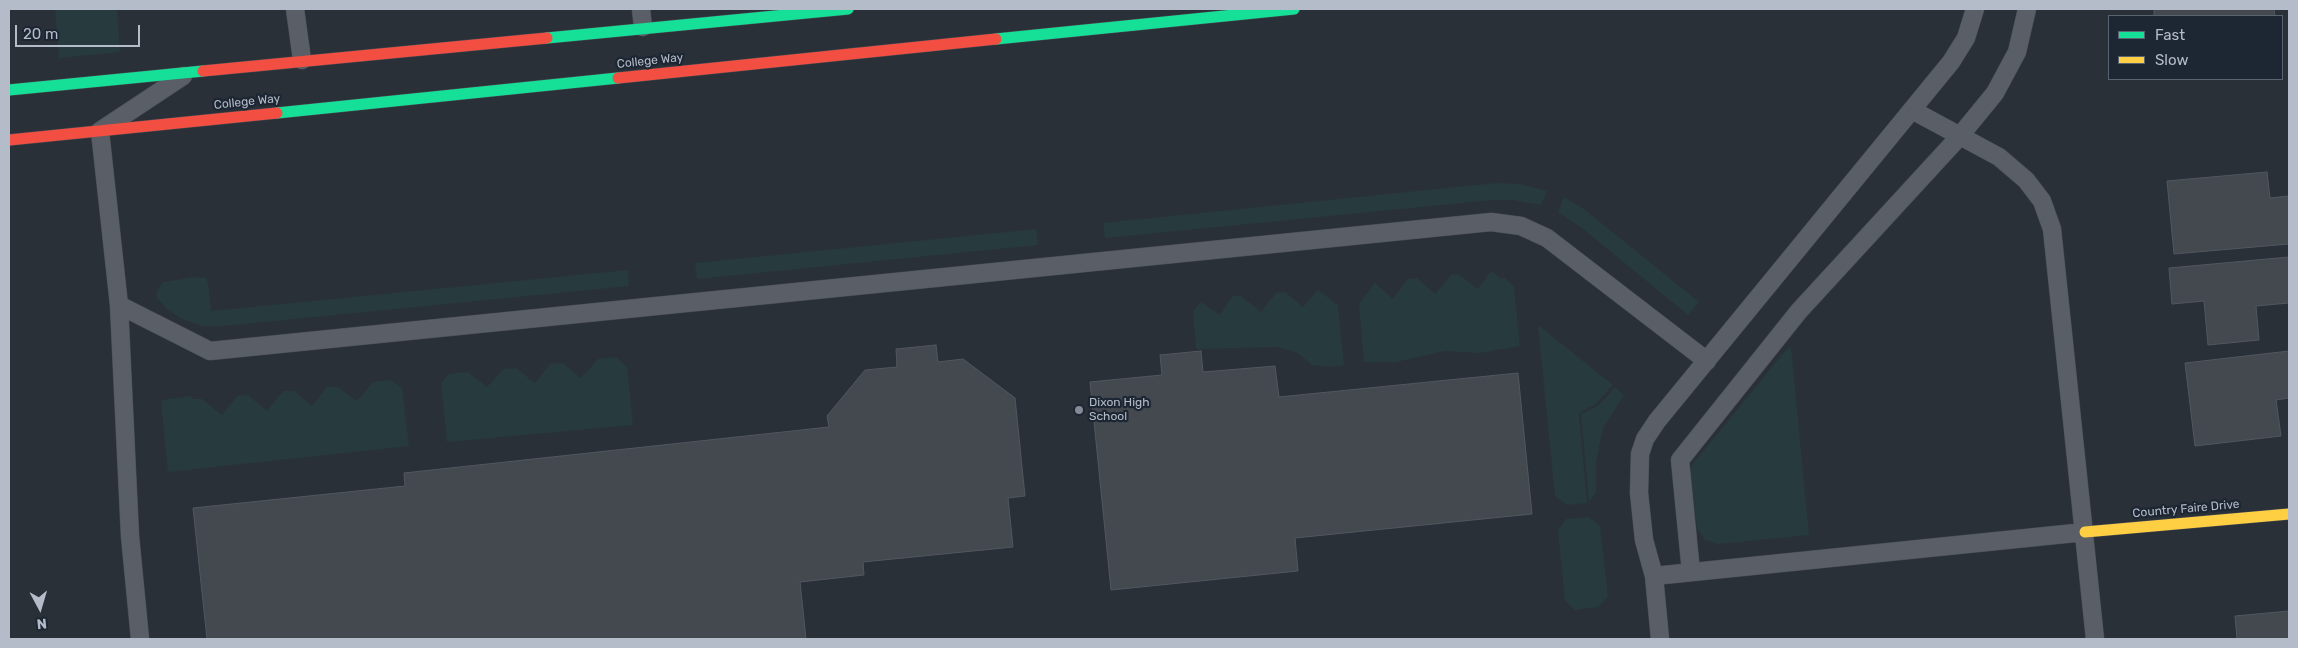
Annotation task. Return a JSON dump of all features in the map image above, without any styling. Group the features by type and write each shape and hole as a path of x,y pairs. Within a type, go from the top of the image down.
{"street":[{"path":"9,90 643,27 848,9"},
{"name":"College Way","path":"9,140 1294,9"},
{"name":"Country Faire Drive","path":"2085,532 2289,514"}],"lane":[{"path":"295,9 302,60"},
{"path":"641,9 643,27"},
{"path":"1660,639 1654,576 1644,540 1639,493 1640,454 1645,439 1657,421 1951,62 1966,38 1975,9"},
{"path":"1691,572 1680,460 1799,310 1959,137 2005,78 2017,52 2027,9"},
{"path":"140,639 130,536 120,305 100,131 188,73"},
{"path":"1912,110 1999,157 2026,180 2042,201 2052,229 2095,639"},
{"path":"120,305 210,350 1491,222 1521,226 1547,238 1707,361"},
{"path":"1654,576 2085,532"}],"green space":[{"path":"55,9 117,9 120,52 59,58"},
{"path":"1496,183 1520,184 1547,191 1541,205 1513,200 1493,200 1105,238 1103,223"},
{"path":"1564,197 1584,209 1699,302 1688,315 1582,228 1558,212"},
{"path":"1036,229 1038,245 697,279 695,263"},
{"path":"628,270 629,286 223,326 203,326 182,319 168,310 157,298 157,291 163,282 197,277 206,278 211,311"},
{"path":"1491,271 1502,279 1504,277 1514,287 1520,346 1479,353 1445,351 1396,362 1364,362 1359,304 1375,283 1393,299 1408,279 1417,278 1435,294 1451,275 1458,274 1478,289"},
{"path":"1318,290 1338,305 1344,365 1330,367 1312,365 1298,353 1278,347 1196,349 1193,311 1201,302 1220,315 1233,296 1241,296 1261,312 1276,293 1285,292 1303,307"},
{"path":"1538,325 1613,385 1596,404 1579,413 1587,503 1567,505 1555,496"},
{"path":"1791,347 1809,535 1718,544 1705,540 1697,528 1690,471 1692,465 1785,351"},
{"path":"616,357 627,367 633,425 447,442 441,383 449,374 468,372 487,387 504,369 516,368 535,383 550,364 563,363 581,378 598,359"},
{"path":"391,380 402,388 409,446 168,472 161,400 191,396 192,399 202,399 222,415 237,396 248,395 267,411 283,391 294,391 312,406 327,387 338,387 357,401 373,382"},
{"path":"1615,387 1624,395 1603,428 1596,462 1596,493 1589,502 1581,414 1598,406"},
{"path":"1589,517 1600,526 1608,597 1598,607 1575,610 1565,601 1558,530 1566,519"}],"building":[{"path":"2154,9 2274,9 2275,15 2154,15"},
{"path":"2267,172 2270,198 2289,196 2289,244 2174,254 2167,181"},
{"path":"2289,257 2289,303 2256,306 2259,340 2208,345 2204,301 2172,304 2169,268"},
{"path":"936,345 938,362 963,359 1015,398 1025,496 1008,498 1013,547 863,562 864,575 800,582 806,639 207,639 193,508 405,486 404,473 829,427 827,416 865,370 897,367 896,349"},
{"path":"1201,351 1203,372 1275,366 1279,397 1518,373 1532,514 1295,538 1298,571 1111,590 1090,382 1162,375 1160,355"},
{"path":"2289,351 2289,398 2276,400 2281,436 2195,446 2185,363"},
{"path":"2289,611 2289,639 2237,639 2235,616"}],"traffic: fast":[{"path":"547,38 848,9"},
{"path":"996,39 1294,9"},
{"path":"9,90 203,71"},
{"path":"277,113 618,78"}],"traffic: slow":[{"path":"2085,532 2289,514"}],"traffic: jam":[{"path":"203,71 547,38"},
{"path":"618,78 996,39"},
{"path":"9,140 277,113"}],"place":[{"name":"Dixon High School","path":"1079,410"}]}
